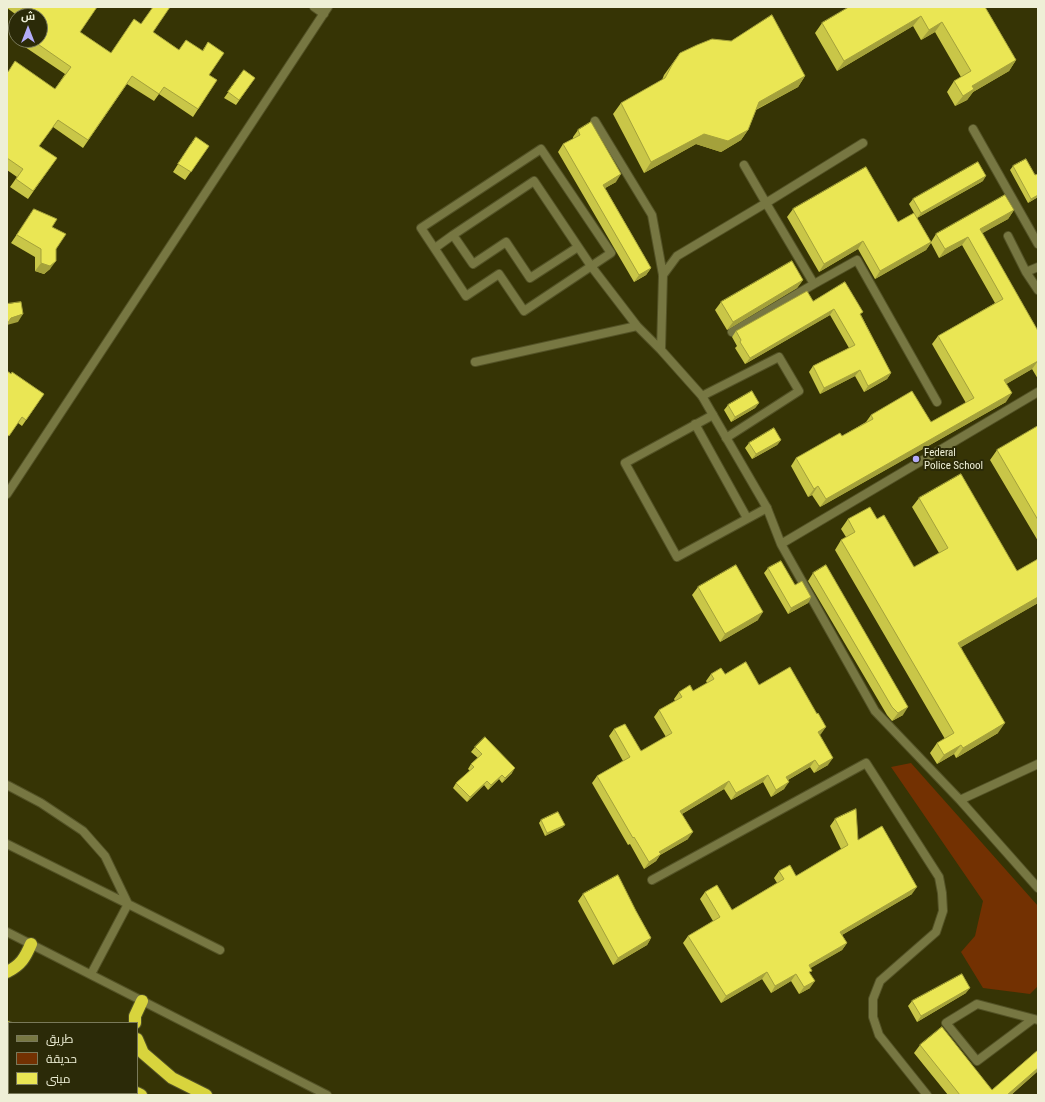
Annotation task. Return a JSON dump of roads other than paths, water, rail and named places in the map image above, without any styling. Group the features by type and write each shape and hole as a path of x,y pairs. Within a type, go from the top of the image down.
{"highway":[{"path":"7,972 17,967 25,958 31,944"},
{"path":"134,1022 134,1016 142,1001"},
{"path":"138,1041 143,1053 172,1078 206,1095"}],"street":[{"path":"7,494 326,10 314,7"},
{"path":"595,121 652,215 663,275 661,350"},
{"path":"973,129 1038,244"},
{"path":"663,275 678,256 863,143"},
{"path":"541,149 611,253 591,266 524,311 499,274 466,296 421,228 541,149"},
{"path":"744,164 814,284"},
{"path":"435,248 534,181 591,266 637,326 661,350 702,396 767,508 781,544 875,711 960,800 1038,888"},
{"path":"453,235 473,264 506,242 530,278 578,247"},
{"path":"1008,236 1026,272 1038,290"},
{"path":"732,332 857,260 937,402"},
{"path":"1026,272 1038,268"},
{"path":"476,362 637,326"},
{"path":"702,396 779,356 799,391 726,438"},
{"path":"781,544 1038,392"},
{"path":"713,415 625,463 677,557 767,508"},
{"path":"695,424 747,518"},
{"path":"652,880 866,763 939,877 942,893 943,910 936,932 880,981 873,999 873,1017 879,1035 927,1095"},
{"path":"960,800 1038,764"},
{"path":"7,785 42,803 83,831 105,856 128,904"},
{"path":"7,844 220,950"},
{"path":"91,974 128,904"},
{"path":"7,932 327,1095"},
{"path":"977,1004 1036,1019 977,1062 946,1023 977,1004"}],"place":[{"name":"Federal Police School","path":"916,459"}]}
